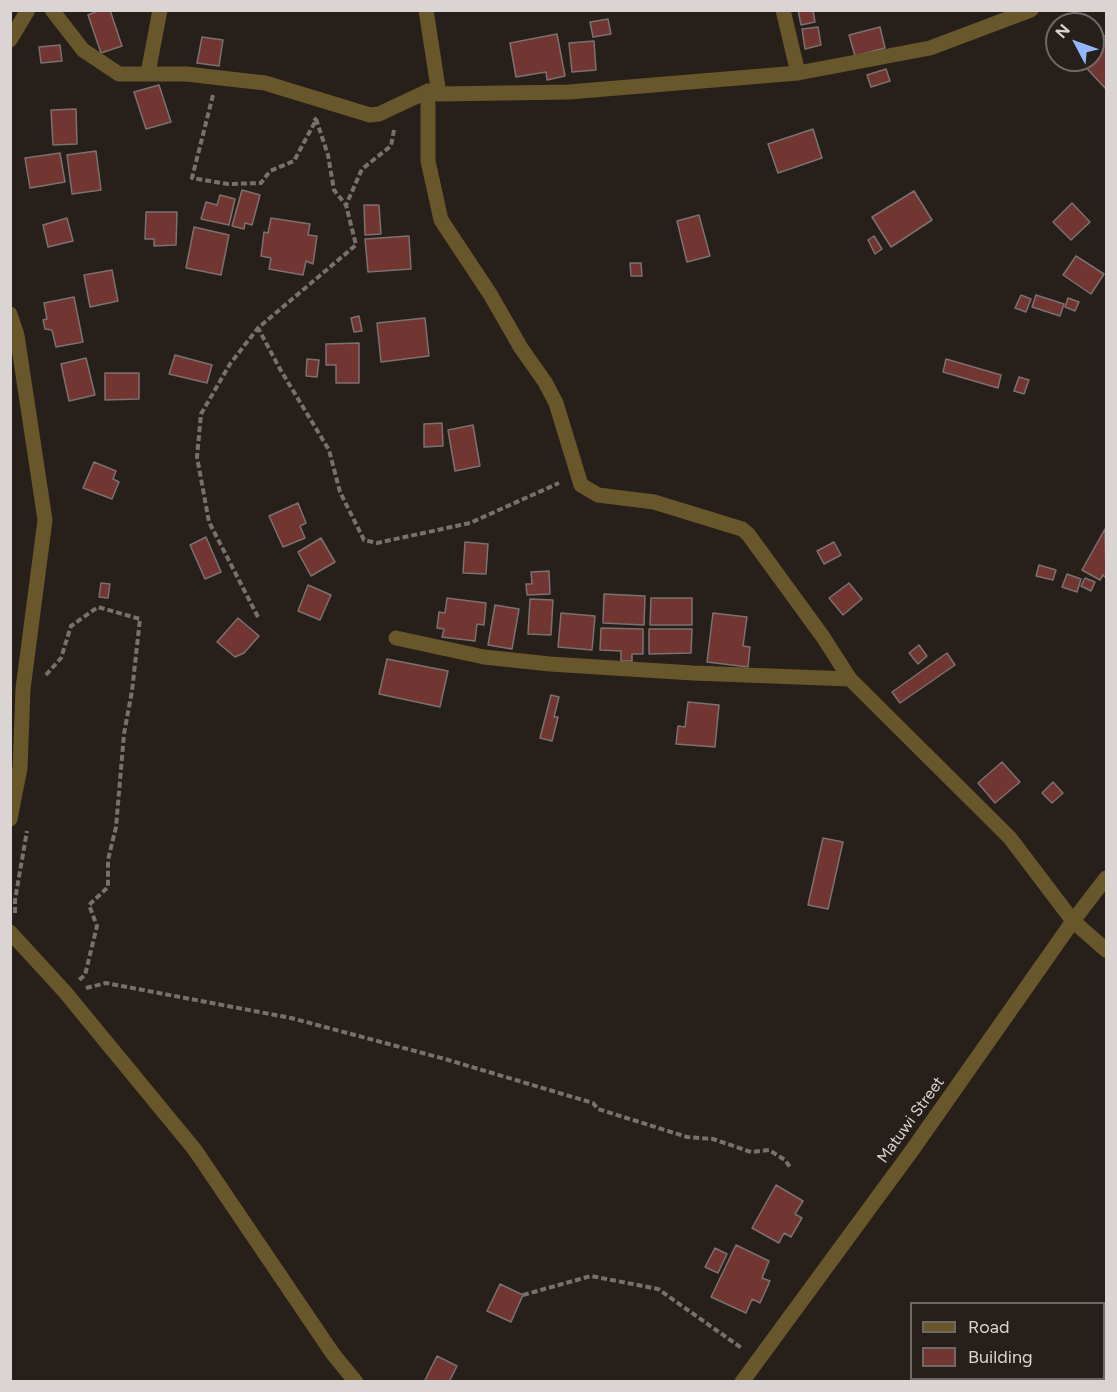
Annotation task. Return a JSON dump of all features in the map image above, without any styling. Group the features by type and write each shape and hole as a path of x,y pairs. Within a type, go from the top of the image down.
{"street":[{"path":"10,40 28,10"},
{"path":"52,10 83,50 119,74 186,74 265,83 370,115 379,114 433,93 569,92 798,73 930,48 1031,10"},
{"path":"148,73 160,10"},
{"path":"426,10 433,93 428,161 441,220 490,294 521,348 545,382 559,413 576,476 581,485 598,495 654,502 742,529 760,550 850,679 1010,838 1073,921 1107,950"},
{"path":"783,10 798,73"},
{"path":"10,314 17,335 45,520 23,690 20,768 10,819"},
{"path":"396,638 484,657 550,664 693,673 850,679"},
{"name":"Matuwi Street","path":"742,1382 913,1149 1073,921 1107,878"},
{"path":"10,932 64,992 195,1150 333,1354 356,1382"}],"path":[{"path":"217,77 192,178 228,184 261,183 270,171 294,161 325,101"},
{"path":"258,617 209,522 197,457 201,414 230,364 258,328 356,245 346,205 334,190 328,155 316,120 294,91"},
{"path":"346,205 362,169 391,146 396,122 387,111"},
{"path":"258,328 329,450 340,492 364,540 377,543 471,523 529,495 576,476"},
{"path":"41,681 61,658 71,626 98,607 140,619 132,691 124,734 116,826 108,860 108,888 89,905 98,926 85,975 64,992"},
{"path":"10,914 15,915 15,900 28,823"},
{"path":"64,992 106,983 291,1018 445,1059 593,1103 598,1109 687,1137 714,1139 750,1152 769,1150 785,1160 790,1167"},
{"path":"523,1295 591,1276 658,1289 759,1360"}],"building":[{"path":"100,10 110,10 122,46 101,53 88,15"},
{"path":"798,10 813,10 815,22 801,25"},
{"path":"608,19 611,34 593,37 590,22"},
{"path":"818,27 821,45 805,49 802,29"},
{"path":"880,27 885,48 855,56 849,35"},
{"path":"557,34 565,76 547,80 546,72 516,77 510,43"},
{"path":"202,37 223,40 219,66 197,63"},
{"path":"1105,37 1106,38 1106,89 1090,72 1105,72"},
{"path":"594,41 596,70 572,72 569,43"},
{"path":"60,45 62,61 41,63 39,47"},
{"path":"886,69 890,81 871,87 867,75"},
{"path":"159,85 171,122 146,129 134,92"},
{"path":"76,109 77,144 53,145 51,110"},
{"path":"813,129 822,158 778,173 768,144"},
{"path":"96,151 101,190 72,194 67,155"},
{"path":"60,153 65,182 30,188 25,158"},
{"path":"242,190 260,195 252,225 245,223 244,229 232,226"},
{"path":"914,191 932,220 891,247 872,217"},
{"path":"220,195 235,199 229,225 201,219 206,202 217,205"},
{"path":"1072,203 1090,222 1071,240 1053,222"},
{"path":"364,205 379,205 381,234 365,235"},
{"path":"146,212 177,212 176,245 154,246 154,239 145,239"},
{"path":"699,215 710,256 687,262 677,221"},
{"path":"67,218 73,241 48,247 43,225"},
{"path":"271,218 310,224 308,235 317,236 313,264 306,261 303,275 269,269 271,258 261,256 264,232 268,233"},
{"path":"194,227 229,235 221,275 186,268"},
{"path":"409,236 411,269 368,272 365,239"},
{"path":"874,236 882,249 875,254 868,240"},
{"path":"1076,256 1104,274 1091,294 1063,275"},
{"path":"630,263 641,263 642,276 631,276"},
{"path":"112,270 118,301 90,307 84,275"},
{"path":"1021,295 1031,299 1026,312 1015,308"},
{"path":"1036,295 1064,304 1060,316 1032,307"},
{"path":"74,297 83,342 56,347 52,330 45,329 43,320 47,319 44,303"},
{"path":"1068,298 1079,302 1075,311 1065,307"},
{"path":"359,316 362,331 354,332 351,318"},
{"path":"425,318 429,356 381,362 377,323"},
{"path":"359,343 359,383 336,383 336,365 326,365 326,344"},
{"path":"175,355 212,365 207,383 169,374"},
{"path":"86,358 95,395 69,401 61,364"},
{"path":"307,359 319,360 317,377 306,376"},
{"path":"946,359 1001,375 998,388 943,372"},
{"path":"105,373 139,373 139,399 105,400"},
{"path":"1019,377 1029,380 1024,394 1014,391"},
{"path":"442,423 443,446 424,447 424,424"},
{"path":"473,425 480,466 455,471 448,430"},
{"path":"94,462 116,471 113,479 119,482 112,499 83,488"},
{"path":"298,503 306,523 300,526 305,538 283,547 269,516"},
{"path":"1105,529 1106,578 1103,575 1100,580 1082,570"},
{"path":"206,537 221,572 205,579 190,545"},
{"path":"321,538 335,562 311,576 298,552"},
{"path":"465,542 488,544 486,574 463,573"},
{"path":"834,542 841,555 824,564 817,551"},
{"path":"1039,565 1056,570 1053,580 1036,576"},
{"path":"549,571 550,594 527,595 526,584 532,584 531,572"},
{"path":"1067,574 1081,579 1077,592 1062,587"},
{"path":"1085,578 1095,582 1091,591 1081,586"},
{"path":"101,583 110,584 108,598 99,597"},
{"path":"849,583 862,599 843,615 829,598"},
{"path":"308,585 331,595 320,620 298,611"},
{"path":"604,594 645,596 644,625 603,623"},
{"path":"447,598 486,603 484,625 477,624 475,641 442,637 444,629 437,628 439,612 445,613"},
{"path":"651,598 692,598 692,625 650,625"},
{"path":"530,599 553,600 551,635 528,634"},
{"path":"495,605 519,609 512,649 488,645"},
{"path":"561,613 595,616 592,650 558,647"},
{"path":"713,613 747,617 743,646 750,647 748,667 707,662"},
{"path":"238,618 259,636 244,653 235,657 217,642"},
{"path":"601,628 643,629 643,654 632,654 632,661 621,661 621,651 600,650"},
{"path":"649,629 692,629 691,653 649,654"},
{"path":"919,645 927,656 918,664 909,653"},
{"path":"947,653 955,665 900,703 892,692"},
{"path":"387,659 448,671 440,707 379,694"},
{"path":"551,695 559,697 554,717 558,717 552,741 540,738"},
{"path":"688,702 719,705 715,747 676,744 678,726 685,727"},
{"path":"1002,762 1020,782 995,803 978,783"},
{"path":"1053,782 1063,793 1052,803 1042,793"},
{"path":"823,838 843,842 828,909 808,905"},
{"path":"776,1185 803,1201 795,1214 802,1218 791,1237 784,1233 779,1243 752,1228"},
{"path":"736,1245 769,1261 762,1278 770,1281 760,1303 752,1299 746,1313 711,1297"},
{"path":"715,1248 727,1254 718,1273 705,1267"},
{"path":"500,1284 523,1295 511,1322 487,1311"},
{"path":"437,1356 457,1366 449,1382 424,1382"}]}
